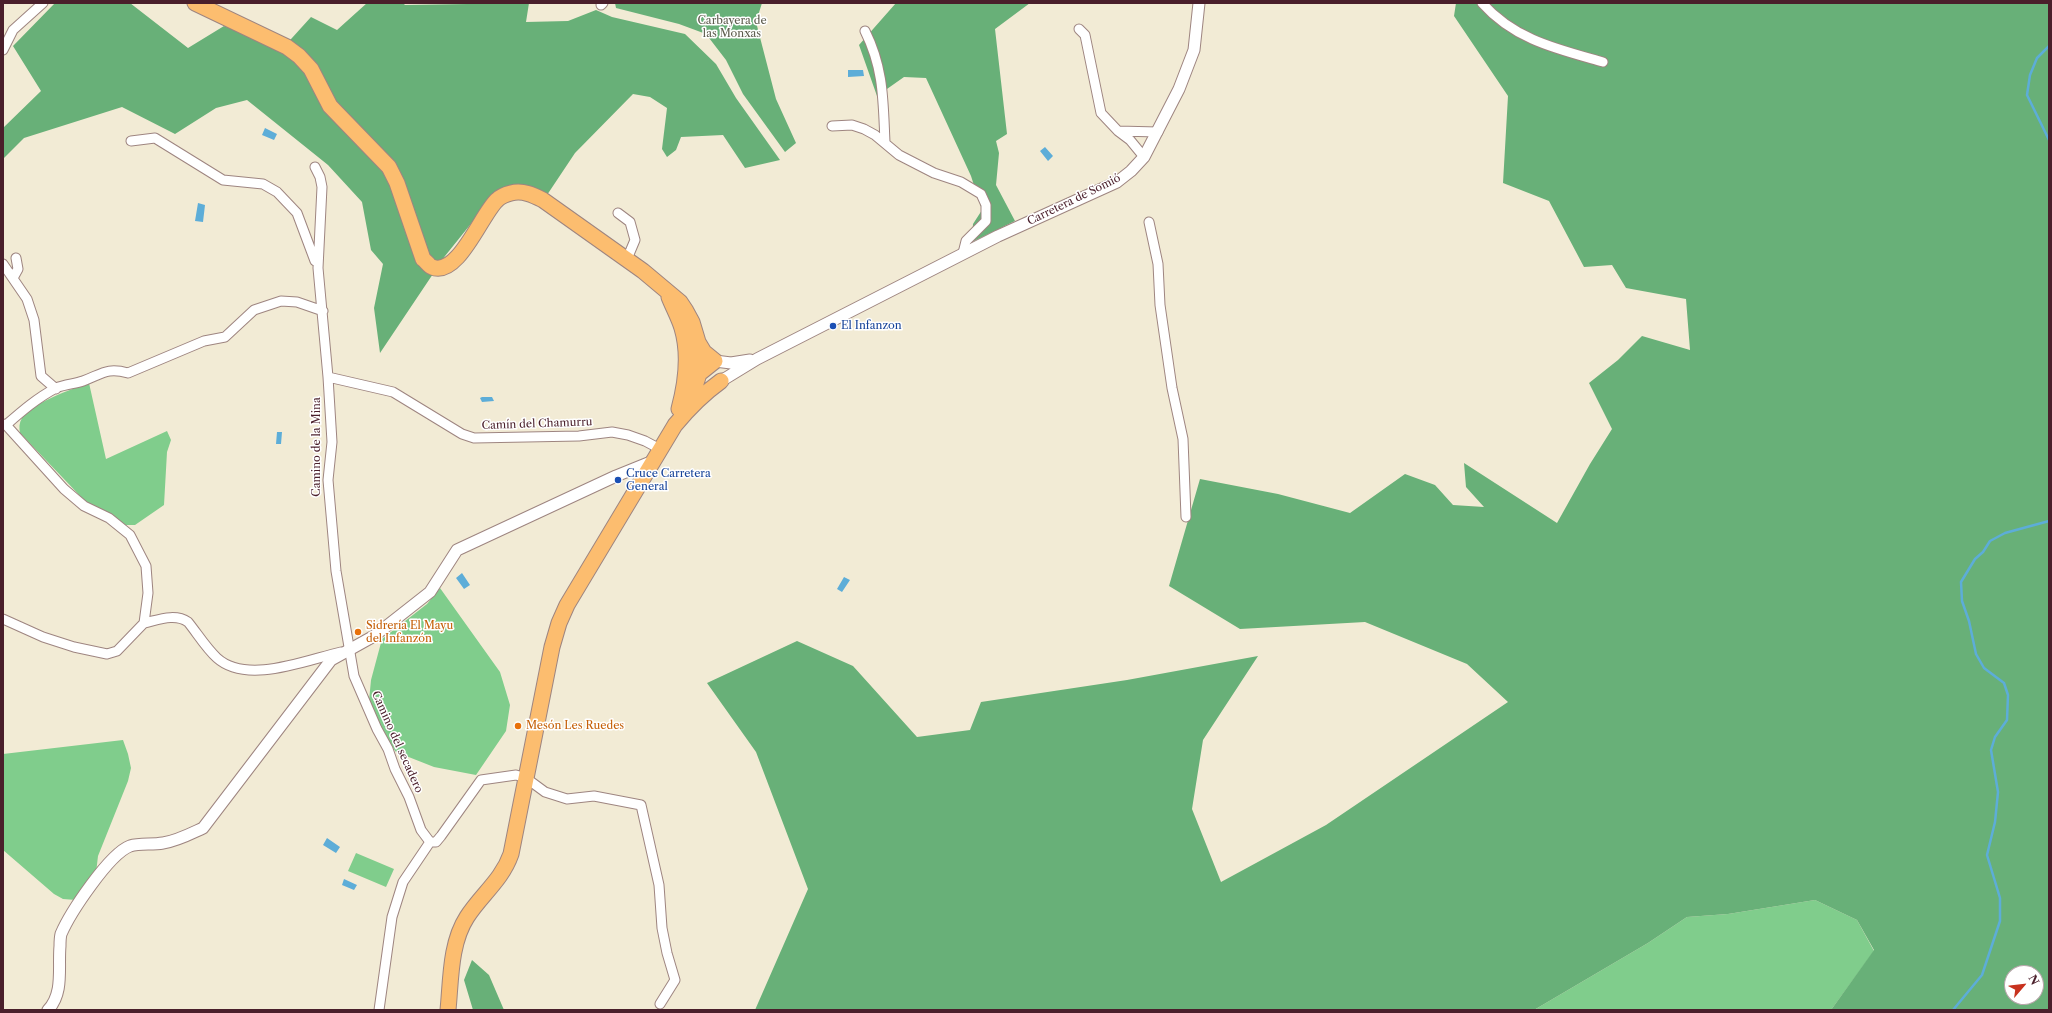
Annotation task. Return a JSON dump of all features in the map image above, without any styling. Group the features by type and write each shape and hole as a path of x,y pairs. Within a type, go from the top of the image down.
{"highway":[{"path":"195,3 287,47 299,56 311,69 330,106 389,167 397,183 423,259 432,267 443,268 452,262 461,252 497,200 510,193 519,192 544,200 627,259 680,302 692,322 698,342 700,371 688,408"},
{"path":"448,1010 456,944 460,930 467,916 502,876 507,866 552,647 567,605 675,425 688,408 721,381 700,371 692,361 682,328 666,291"},
{"path":"675,425 685,388 687,366 682,328"},
{"path":"685,388 700,371 715,362 704,352 698,342"}],"street":[{"path":"3,50 13,30 43,3"},
{"name":"Carretera de Somió","path":"757,359 963,253 1117,182 1131,171 1144,156 1158,132 1179,89 1194,50 1199,3"},
{"path":"1482,3 1497,20 1525,36 1542,44 1602,62"},
{"path":"1079,29 1085,35 1101,113 1118,131 1130,140 1144,156"},
{"path":"865,32 874,50 881,77 885,142"},
{"path":"832,126 852,125 875,135 899,155 934,173 961,182 981,194 986,205 986,221 966,241 963,253"},
{"path":"1118,131 1158,132"},
{"path":"132,141 155,138 223,180 263,184 277,192 297,213 318,268"},
{"path":"315,167 320,177 322,188 318,268"},
{"path":"618,213 630,222 636,240 627,259"},
{"path":"1149,222 1158,264 1160,305 1172,388 1183,439 1186,517"},
{"path":"13,278 18,269 16,258"},
{"path":"3,264 27,299 34,320 41,376 56,388"},
{"name":"Camino de la Mina","path":"318,268 324,311 332,442 328,480 336,571 350,650"},
{"path":"144,623 148,593 146,566 130,535 109,518 84,506 64,489 4,425 30,404 56,388 84,381 99,372 115,369 128,373 204,341 225,337 254,310 281,301 297,302 324,311"},
{"path":"715,362 731,363 757,359"},
{"path":"721,381 757,359"},
{"name":"Camín del Chamurru","path":"328,377 393,392 462,434 474,438 579,436 612,432 628,434 645,441 657,455"},
{"path":"48,1010 55,1002 59,987 61,935 75,909 100,873 120,852 130,846 164,843 186,836 203,828 331,660 388,626 430,592 457,550 616,476 657,455"},
{"path":"3,619 43,637 74,647 107,654 117,650 144,623 170,618 182,618 188,622 217,658 233,668 255,672 350,650"},
{"name":"Camino del secadero","path":"350,650 354,676 367,708 388,748 395,769 409,797 421,830 430,842"},
{"path":"379,1010 393,911 403,882 430,842 436,842 441,836 481,780 516,775 526,778 545,792 567,799 594,796 641,805 659,885 663,934 675,980 660,1004"}],"green space":[{"path":"55,3 130,3 188,48 224,26 282,49 311,17 337,30 367,3 403,3 405,5 529,3 526,22 568,21 596,10 612,17 685,34 716,64 736,98 780,160 745,168 723,135 681,137 676,150 667,157 662,149 667,108 650,97 633,94 575,153 547,195 490,200 445,256 380,353 374,308 383,264 371,250 362,202 328,165 247,100 216,108 175,134 122,107 24,138 3,159 3,128 41,91 13,46"},
{"name":"Carbayera de las Monxas","path":"615,3 762,3 756,22 776,99 796,143 785,152 743,94 726,60 706,34 679,24 616,8"},
{"path":"896,3 1030,3 995,29 1007,134 996,141 999,153 996,185 1015,221 972,242 973,224 982,210 971,176 926,78 904,77 877,96 859,45"},
{"path":"1456,3 2049,3 2049,1010 1831,1010 1874,950 1857,920 1815,900 1728,914 1687,917 1648,943 1534,1010 755,1010 808,889 756,752 707,683 797,641 853,666 917,737 970,730 981,702 1127,680 1258,656 1203,740 1192,809 1221,882 1326,825 1508,702 1467,664 1365,622 1240,629 1169,586 1200,479 1278,494 1350,513 1405,474 1435,485 1453,505 1484,507 1466,487 1464,463 1557,523 1590,464 1612,429 1589,383 1618,360 1642,336 1690,350 1686,299 1626,288 1612,265 1584,267 1549,201 1503,183 1508,96 1454,16"},
{"path":"89,383 106,459 167,431 171,440 167,452 164,505 135,525 125,525 84,500 20,433 21,420 26,413 52,398"},
{"path":"440,588 500,672 510,705 506,731 476,775 434,767 396,752 385,737 369,701 371,680 382,639 427,604"},
{"path":"123,740 131,768 128,781 98,856 96,873 76,900 63,899 54,894 3,850 3,754"},
{"path":"356,853 394,869 386,887 348,871"},
{"path":"1815,900 1857,920 1874,951 1831,1010 1534,1010 1648,943 1687,917 1728,914"},
{"path":"472,960 489,975 504,1010 473,1010 464,980"}],"water":[{"path":"848,70 863,70 864,76 848,77"},
{"path":"265,128 277,134 274,140 262,135"},
{"path":"1045,147 1053,156 1048,161 1040,151"},
{"path":"198,203 205,205 203,222 195,221"},
{"path":"492,397 494,401 482,402 480,398"},
{"path":"277,432 282,432 281,444 276,444"},
{"path":"462,573 470,585 464,589 456,578"},
{"path":"844,577 850,580 842,592 837,589"},
{"path":"327,838 340,847 336,853 323,845"},
{"path":"344,879 357,885 354,890 342,885"}],"waterway":[{"path":"2049,46 2037,58 2030,75 2027,95 2049,140"},
{"path":"1953,1010 1982,975 2000,921 2000,898 1987,855 1995,822 1998,792 1991,750 1995,737 2007,720 2008,695 2004,683 1984,668 1976,654 1969,621 1962,601 1961,582 1975,559 1983,552 1990,541 2005,533 2049,521"}],"place":[{"name":"El Infanzon","path":"833,326"},
{"name":"Cruce Carretera General","path":"618,480"},
{"name":"Sidrería El Mayu del Infanzón","path":"358,632"},
{"name":"Mesón Les Ruedes","path":"518,726"}]}
